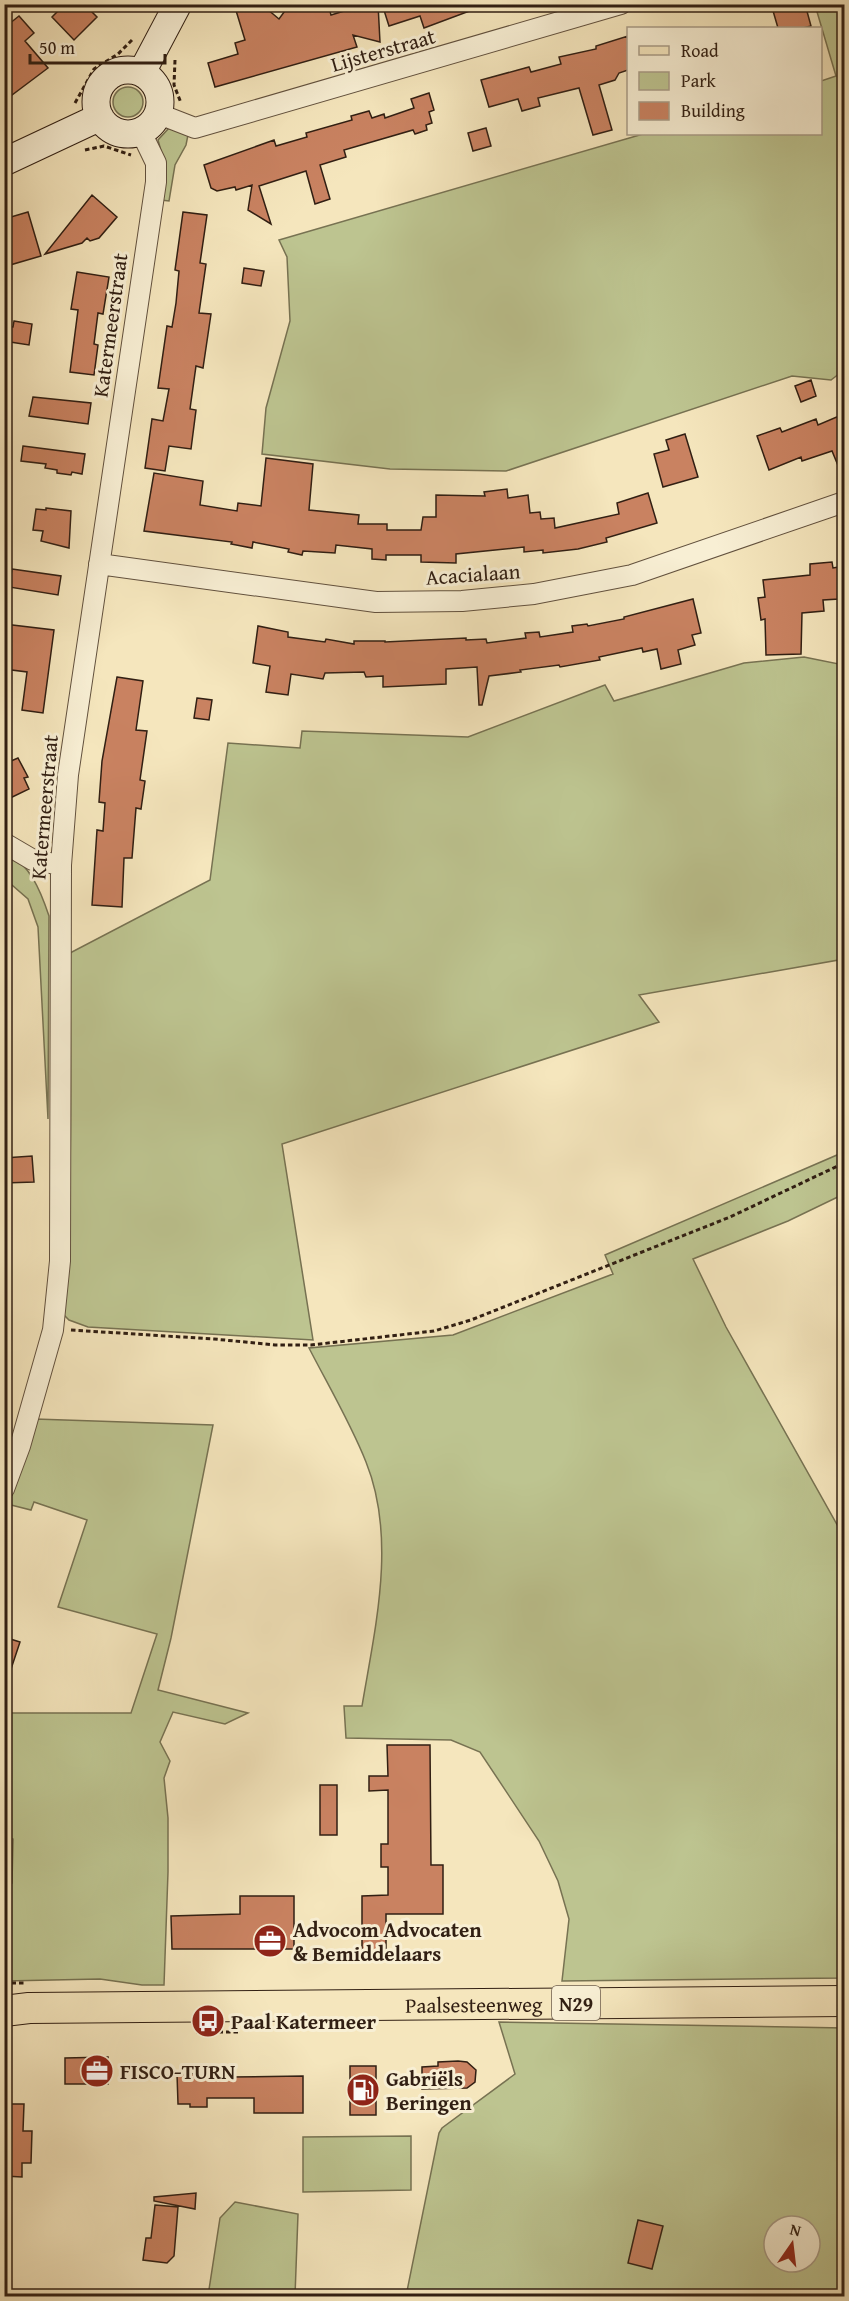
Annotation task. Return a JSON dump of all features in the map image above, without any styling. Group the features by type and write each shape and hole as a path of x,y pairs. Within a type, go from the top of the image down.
{"main road":[{"name":"Paalsesteenweg","path":"13,2008 844,2001"}],"street":[{"path":"142,72 178,4"},
{"name":"Lijsterstraat","path":"154,128 195,128 621,4"},
{"path":"122,69 142,72 156,84 160,94 154,128 132,135 113,131 105,125 96,109 98,91 108,76 122,69"},
{"path":"4,162 100,117"},
{"name":"Katermeerstraat","path":"4,1489 20,1446 53,1330 60,1261 61,865 68,775 156,182 154,128"},
{"name":"Acacialaan","path":"99,564 376,602 462,601 534,594 632,575 843,504"},
{"path":"4,843 33,860 61,865"}],"path":[{"path":"71,106 94,69 122,51 136,36"},
{"path":"82,151 104,146 154,128 174,85 176,55"},
{"path":"53,1330 88,1330 275,1345 311,1345 434,1331 471,1320 730,1217 844,1163"}],"green space":[{"path":"815,5 844,5 844,370 831,380 792,376 506,471 390,469 262,454 266,408 290,321 287,257 279,240 640,135 822,135 822,81 836,76"},
{"path":"128,87 138,92 143,102 138,112 128,117 118,112 113,102 118,92"},
{"path":"169,128 188,135 186,145 175,165 169,201 161,200 163,158 158,140"},
{"path":"804,657 844,665 844,959 639,995 659,1022 282,1144 313,1340 88,1327 69,1320 62,1313 70,1178 70,953 210,880 228,743 300,748 302,731 468,737 605,685 614,701 744,663"},
{"path":"5,851 28,871 42,896 49,916 48,1119 38,927 28,899 5,879"},
{"path":"844,1152 844,1194 788,1221 693,1259 726,1327 844,1537 844,1978 562,1981 569,1919 558,1881 539,1841 480,1752 451,1740 346,1738 344,1706 362,1706 377,1615 382,1552 380,1522 375,1491 366,1462 309,1348 453,1335 613,1274 605,1255"},
{"path":"35,1419 213,1425 171,1638 158,1690 248,1713 225,1724 173,1712 160,1742 170,1761 164,1778 168,1818 168,1872 164,1985 142,1985 100,1979 5,1981 5,1884 12,1883 13,1839 5,1837 4,1713 131,1713 157,1634 58,1607 87,1520 34,1502 31,1510 7,1504"},
{"path":"499,2022 844,2028 844,2296 406,2296 439,2133 442,2128 515,2074"},
{"path":"411,2136 411,2190 303,2192 303,2137"},
{"path":"235,2202 298,2214 295,2296 208,2296 220,2218"}],"building":[{"path":"65,4 84,4 97,17 74,40 52,17"},
{"path":"234,4 261,4 279,19 290,4 328,4 331,15 367,4 378,4 380,42 353,35 357,47 215,87 208,63 238,54 235,43 245,40"},
{"path":"382,4 483,4 483,6 424,28 420,16 389,26"},
{"path":"771,4 805,4 811,26 778,27"},
{"path":"19,16 34,33 25,41 48,68 4,101 4,28"},
{"path":"627,36 627,70 619,73 615,80 599,85 612,130 593,135 579,88 538,98 540,106 522,111 518,99 489,107 481,80 529,67 531,72 561,64 559,57 596,49 596,46"},
{"path":"429,93 434,110 429,112 432,123 426,125 427,130 415,134 413,130 344,150 346,157 320,165 330,199 315,204 306,171 259,186 271,224 248,210 252,185 236,190 235,187 217,191 211,188 204,165 274,140 276,146 307,137 306,133 352,120 351,116 369,111 372,118 384,114 385,118 414,108 411,99"},
{"path":"486,128 491,146 473,151 468,133"},
{"path":"92,195 117,217 99,238 90,241 87,238 82,243 45,254"},
{"path":"28,212 41,256 10,265 4,246 4,219"},
{"path":"183,212 207,215 200,263 206,264 199,313 211,314 203,368 196,366 190,409 196,410 191,449 169,446 165,471 145,468 152,419 163,421 169,389 158,388 167,326 172,327 176,303 179,271 175,270"},
{"path":"244,268 264,271 261,286 242,283"},
{"path":"77,272 109,277 103,314 98,313 94,344 98,345 94,375 70,372 78,310 71,309"},
{"path":"14,321 32,324 29,345 4,341 4,326 13,327"},
{"path":"811,380 816,396 801,402 795,386"},
{"path":"33,397 91,403 88,424 29,416"},
{"path":"839,416 844,431 844,480 832,451 802,461 801,457 769,470 757,436 780,428 782,432 816,419 818,425"},
{"path":"685,434 698,477 663,487 654,454 669,450 666,440"},
{"path":"23,446 85,454 82,474 57,473 57,470 45,468 46,464 21,461"},
{"path":"266,458 313,464 309,510 359,515 358,524 387,524 387,530 421,530 423,517 436,517 436,495 485,496 484,492 507,489 508,498 528,495 530,513 540,512 541,519 554,518 555,528 619,514 617,503 648,493 657,523 606,538 607,542 578,549 543,553 543,550 524,552 524,547 456,554 456,563 421,562 421,555 386,555 386,560 372,559 372,549 336,545 335,553 303,551 302,555 288,552 289,549 253,542 252,548 231,544 232,542 144,531 154,473 203,481 200,505 237,511 238,503 261,506"},
{"path":"46,508 71,511 69,548 41,541 43,531 33,530 36,509 46,510"},
{"path":"832,562 833,568 839,567 839,599 823,600 824,611 802,613 801,654 766,655 765,619 761,620 758,598 765,597 763,580 810,575 810,564"},
{"path":"12,569 61,576 58,595 9,587"},
{"path":"693,599 701,633 692,635 695,645 678,650 681,664 661,669 657,649 643,652 642,648 599,657 600,660 489,676 482,705 479,705 477,667 446,669 446,684 383,687 383,676 366,677 364,672 325,673 323,679 291,674 288,695 266,692 270,666 253,663 258,626 288,632 288,637 325,642 326,639 354,644 354,641 385,642 466,638 466,640 486,639 487,643 526,638 525,633 539,632 540,637 573,632 572,626 587,624 588,626 624,619 624,617"},
{"path":"4,624 54,630 43,713 22,710 27,672 4,669"},
{"path":"117,677 143,681 136,730 147,731 140,780 145,781 141,809 136,808 132,858 124,858 122,907 92,905 97,830 103,831 105,803 99,802 102,761"},
{"path":"197,698 212,700 209,720 194,718"},
{"path":"18,758 28,777 24,778 29,789 4,801 4,764"},
{"path":"32,1156 34,1182 4,1183 4,1158"},
{"path":"4,1637 20,1642 7,1681 4,1681"},
{"path":"387,1745 430,1745 431,1865 443,1865 443,1914 386,1914 386,1951 381,1955 362,1956 362,1896 388,1895 388,1867 381,1867 381,1844 388,1844 388,1790 369,1791 369,1776 388,1776"},
{"path":"320,1785 337,1785 337,1835 320,1835"},
{"path":"240,1896 294,1896 294,1949 172,1949 171,1916 240,1914"},
{"path":"108,2057 108,2084 65,2084 65,2058"},
{"path":"438,2062 467,2062 476,2070 475,2082 467,2088 422,2089 422,2067 438,2066"},
{"name":"Gabriëls Beringen","path":"350,2066 376,2066 376,2115 350,2115"},
{"path":"230,2073 230,2077 303,2076 303,2113 254,2113 254,2098 207,2098 207,2107 178,2104 177,2074"},
{"path":"4,2104 24,2104 23,2131 32,2131 31,2163 22,2163 22,2177 4,2176"},
{"path":"196,2193 195,2209 154,2201 154,2197"},
{"path":"155,2205 178,2207 174,2256 167,2263 143,2260 146,2238 151,2238"},
{"path":"638,2220 663,2226 652,2269 628,2263"}],"place":[{"name":"Advocom Advocaten & Bemiddelaars","path":"270,1941"},
{"name":"Paal Katermeer","path":"208,2021"},
{"name":"FISCO-TURN","path":"97,2071"},
{"name":"Gabriëls Beringen","path":"363,2090"}]}
